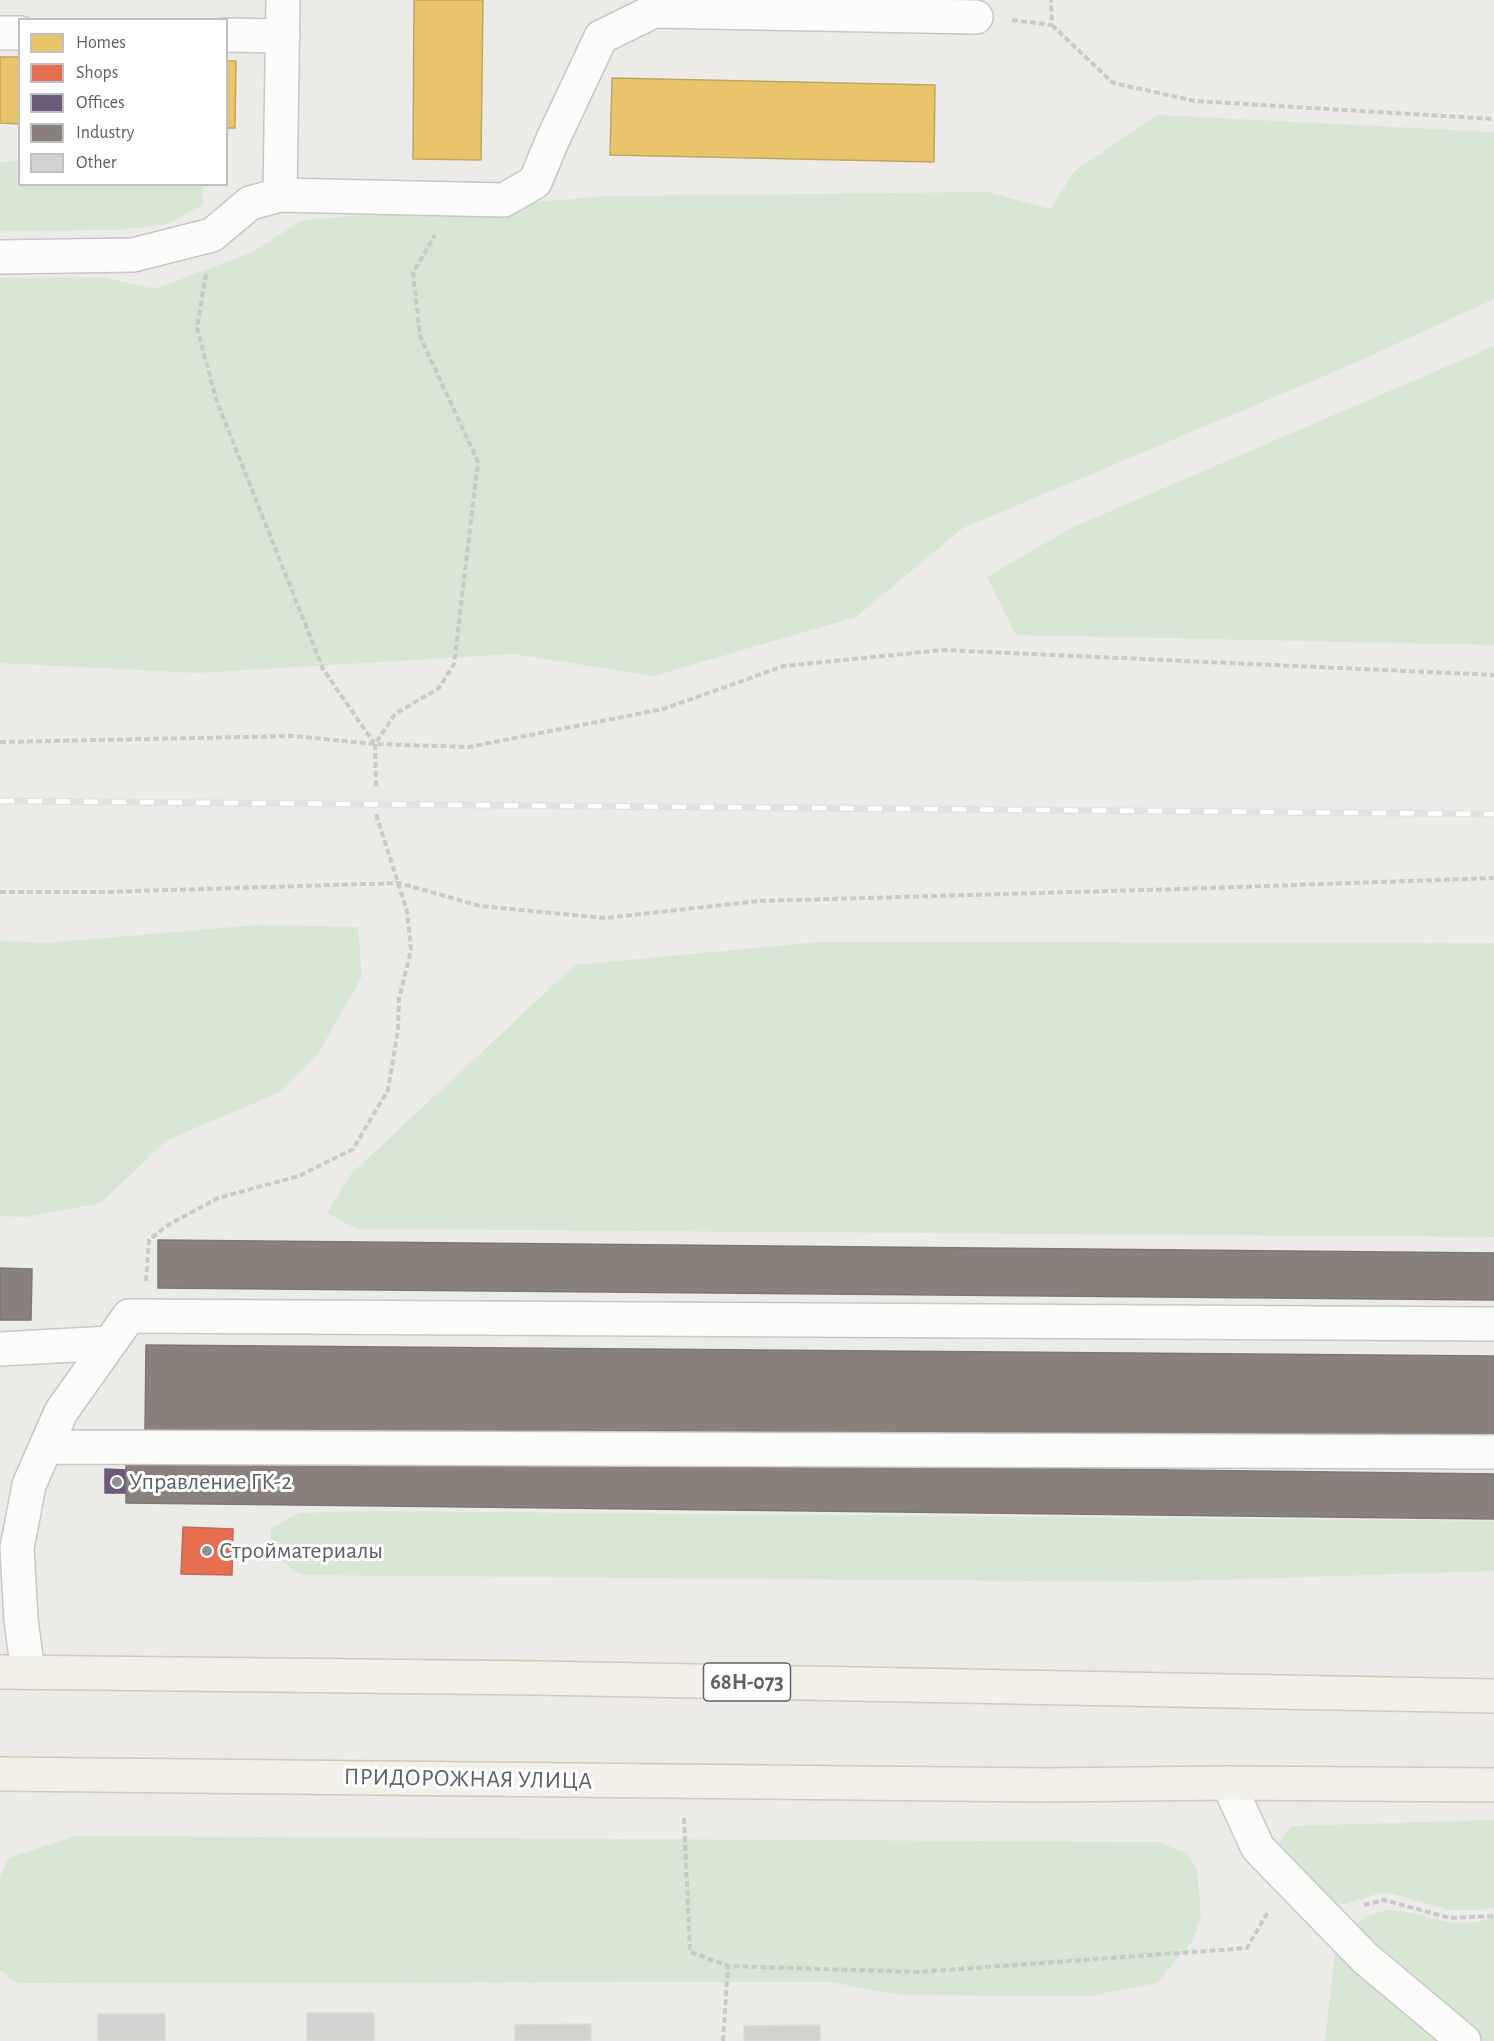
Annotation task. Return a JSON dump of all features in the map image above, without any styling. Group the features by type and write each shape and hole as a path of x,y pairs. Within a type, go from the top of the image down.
{"main road":[{"name":"68Н-073","path":"14,1672 536,1678 1494,1696"},
{"name":"ПРИДОРОЖНАЯ УЛИЦА","path":"0,1774 935,1784 1494,1785"}],"street":[{"path":"280,195 283,0"},
{"path":"0,256 133,255 212,235 250,203 280,195 504,200 535,182 601,37 667,5 976,16"},
{"path":"0,33 18,33"},
{"path":"228,35 283,36"},
{"path":"14,1672 21,1620 14,1485 46,1447 61,1412 129,1316 1494,1324"},
{"path":"0,1349 110,1343"},
{"path":"46,1447 1494,1452"},
{"path":"1228,1783 1258,1848 1365,1958 1464,2041"}],"path":[{"path":"1051,0 1052,25"},
{"path":"976,16 1052,25 1113,82 1195,101 1494,119"},
{"path":"375,744 395,714 439,688 454,664 478,462 420,336 413,273 457,198"},
{"path":"212,235 197,328 216,399 322,669 375,744 376,786"},
{"path":"0,742 293,736 375,744 469,747 663,708 784,666 943,650 1494,675"},
{"path":"129,1316 144,1299 149,1240 168,1225 218,1198 299,1176 353,1149 388,1090 398,1030 399,999 411,950 407,911 376,814"},
{"path":"0,892 104,892 399,883 480,906 605,918 759,901 1494,878"},
{"path":"682,1781 690,1952 728,1966 918,1972 1247,1948 1288,1877"},
{"path":"1325,1915 1384,1900 1450,1918 1494,1916"},
{"path":"723,2041 728,1966"}],"green space":[{"path":"1157,115 1494,132 1494,299 1348,366 963,528 856,617 653,676 514,654 197,673 0,663 0,278 103,277 155,289 253,252 302,220 610,196 988,192 1050,209 1075,171"},
{"path":"18,161 18,186 203,186 202,205 167,224 120,230 0,231 0,162"},
{"path":"1494,346 1494,645 1016,635 987,577 1071,528"},
{"path":"256,925 358,927 362,976 318,1054 278,1093 167,1140 101,1203 26,1217 0,1216 0,941 46,943"},
{"path":"818,942 1494,943 1494,1237 357,1229 327,1213 351,1174 575,965"},
{"path":"367,1511 1494,1521 1494,1571 1151,1582 300,1575 270,1551 271,1528 300,1513"},
{"path":"1494,1820 1494,1907 1477,1910 1449,1910 1393,1894 1380,1893 1345,1904 1330,1902 1280,1851 1281,1840 1292,1826"},
{"path":"76,1836 1158,1842 1186,1853 1197,1868 1201,1917 1193,1940 1157,1983 1089,1996 901,1995 830,1982 17,1983 0,1970 0,1877 8,1858"},
{"path":"1386,1910 1409,1912 1453,1923 1471,1923 1494,1918 1494,2041 1483,2041 1354,1926 1369,1915"},
{"path":"1336,1946 1362,1974 1438,2041 1325,2041"}],"building: Homes":[{"path":"414,0 483,0 481,160 413,159"},
{"path":"0,57 18,57 18,124 0,123"},
{"path":"228,61 236,61 235,128 228,128"},
{"path":"612,78 935,85 934,162 610,155"}],"building: Shops":[{"name":"Стройматериалы","path":"183,1527 233,1529 232,1575 181,1574"}],"building: Offices":[{"path":"105,1469 127,1470 126,1493 105,1493"}],"building: Industry":[{"path":"158,1240 1494,1253 1494,1300 158,1288"},
{"path":"0,1268 32,1269 31,1320 0,1320"},
{"path":"146,1345 1494,1356 1494,1441 145,1430"},
{"path":"126,1457 1494,1474 1494,1519 126,1503"}],"building: Other":[{"path":"307,2013 374,2013 374,2041 307,2041"},
{"path":"98,2014 165,2014 165,2041 98,2041"},
{"path":"591,2024 591,2041 515,2041 515,2025"},
{"path":"820,2025 820,2041 744,2041 744,2026"}],"railway":[{"path":"0,801 1494,814"}],"place":[{"name":"Управление ГК-2","path":"117,1482"},
{"name":"Стройматериалы","path":"207,1551"}]}
